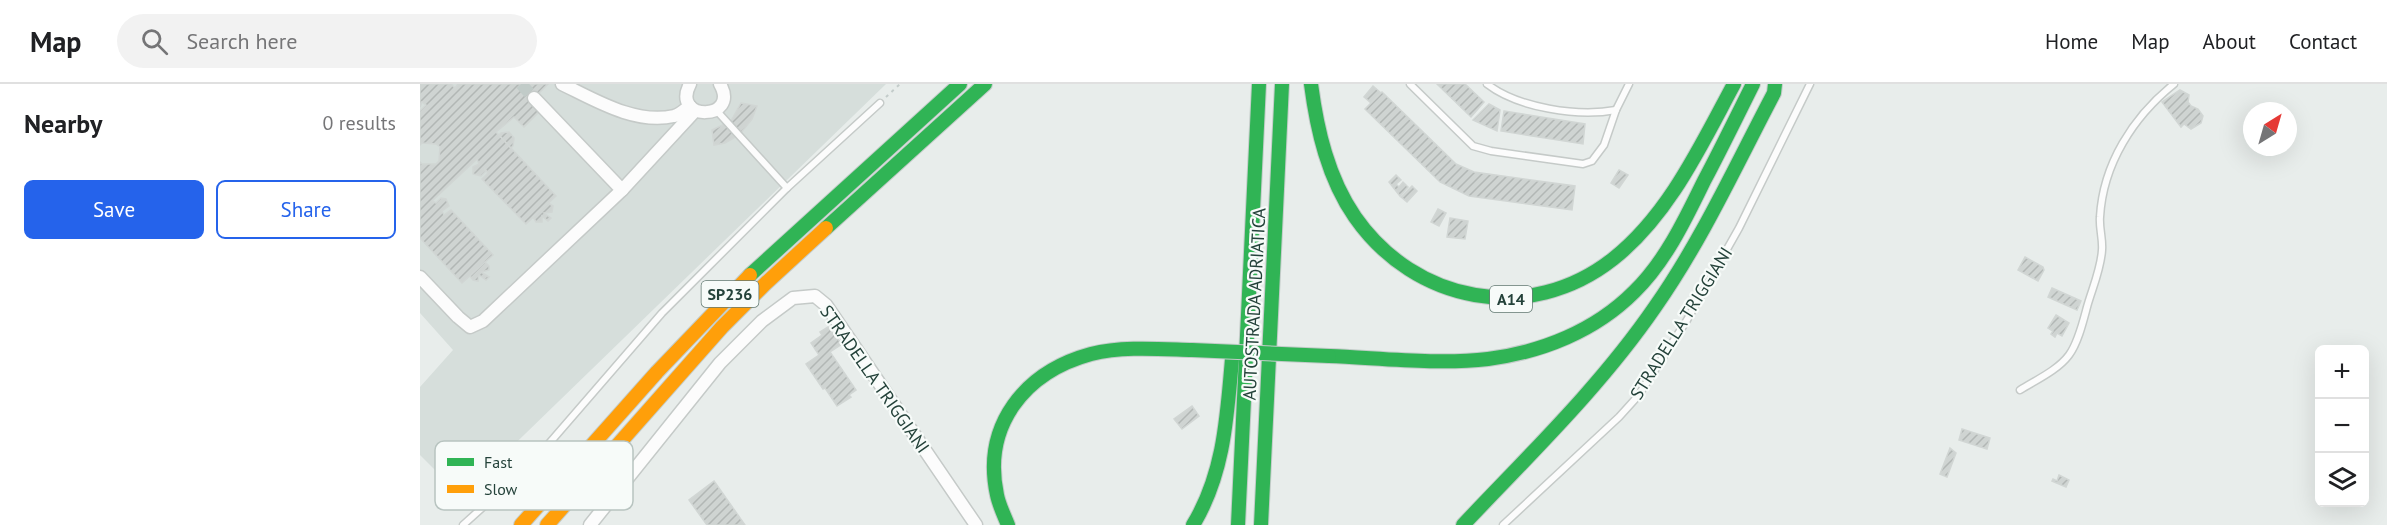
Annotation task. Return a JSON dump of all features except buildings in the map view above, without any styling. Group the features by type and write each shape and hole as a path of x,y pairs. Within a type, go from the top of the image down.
{"highway":[{"name":"SP236","path":"596,441 657,372 748,277 960,84"},
{"name":"SP236","path":"621,441 722,327 766,283 985,84"},
{"name":"AUTOSTRADA ADRIATICA","path":"1238,525 1259,84"},
{"name":"AUTOSTRADA ADRIATICA","path":"1261,525 1282,84"},
{"name":"A14","path":"1311,84 1314,113 1330,170 1354,216 1372,240 1398,262 1434,286 1484,297 1511,299 1548,294 1582,280 1612,260 1634,240 1659,210 1694,158 1734,84"},
{"path":"1010,525 1000,511 993,480 993,454 999,430 1007,413 1034,381 1051,369 1090,354 1129,349 1422,360 1487,358 1544,348 1572,336 1607,314 1634,292 1657,264 1683,224 1753,84"},
{"path":"1463,525 1604,372 1653,309 1703,230 1774,93 1775,84"},
{"path":"1193,525 1200,516 1217,476 1222,451 1256,128"},
{"name":"SP236","path":"521,525 534,510"},
{"name":"SP236","path":"547,525 560,510"}],"street":[{"path":"562,84 605,105 648,118 676,116 693,108"},
{"path":"690,84 687,95 693,108 706,113 716,110 723,100 720,84"},
{"path":"534,98 622,190"},
{"path":"420,277 470,327 483,321 622,190 693,108"},
{"name":"STRADELLA TRIGGIANI","path":"633,471 720,363 762,321 793,298 815,296 826,305 976,525"},
{"name":"STRADELLA TRIGGIANI","path":"590,525 602,510"}],"lane":[{"path":"1410,84 1473,146 1491,152 1583,164 1592,161 1604,145 1616,110 1629,84"},
{"path":"1487,84 1514,100 1577,112 1616,110"},
{"name":"STRADELLA TRIGGIANI","path":"1503,525 1638,396 1687,320 1739,228 1810,84"},
{"path":"2020,390 2054,368 2070,354 2083,322 2098,269 2102,249 2100,219 2102,203 2119,147 2143,115 2174,84"},
{"path":"551,441 662,313 787,188 880,103"},
{"path":"716,110 787,188"},
{"path":"463,525 480,510"}],"path":[{"path":"880,103 900,84"}],"shaded area":[{"path":"420,84 886,84 518,441 435,441 435,470 420,455 420,387 453,350 420,313"}],"tunnel":[{"path":"521,84 534,98"}],"traffic: fast":[{"path":"750,275 960,84"},
{"path":"826,228 985,84"},
{"path":"1238,525 1259,84"},
{"path":"1261,525 1282,84"},
{"path":"1311,84 1320,136 1331,170 1355,217 1380,246 1409,269 1441,285 1475,295 1510,297 1546,292 1580,280 1613,259 1633,241 1651,222 1682,178 1734,84"},
{"path":"1329,356 1429,361 1488,359 1548,345 1567,338 1602,318 1634,292 1665,254 1753,84"},
{"path":"1463,525 1587,393 1655,307 1718,202 1774,93 1775,84"},
{"path":"1008,525 997,495 994,470 996,446 1003,424 1014,405 1028,388 1067,362 1103,351 1192,350"},
{"path":"1192,350 1329,356"},
{"path":"1193,525 1203,506 1218,465 1226,424 1232,359"}],"traffic: slow":[{"path":"621,441 722,327 826,228"},
{"path":"596,441 657,372 750,275"},
{"path":"521,525 534,510"},
{"path":"547,525 560,510"}]}
